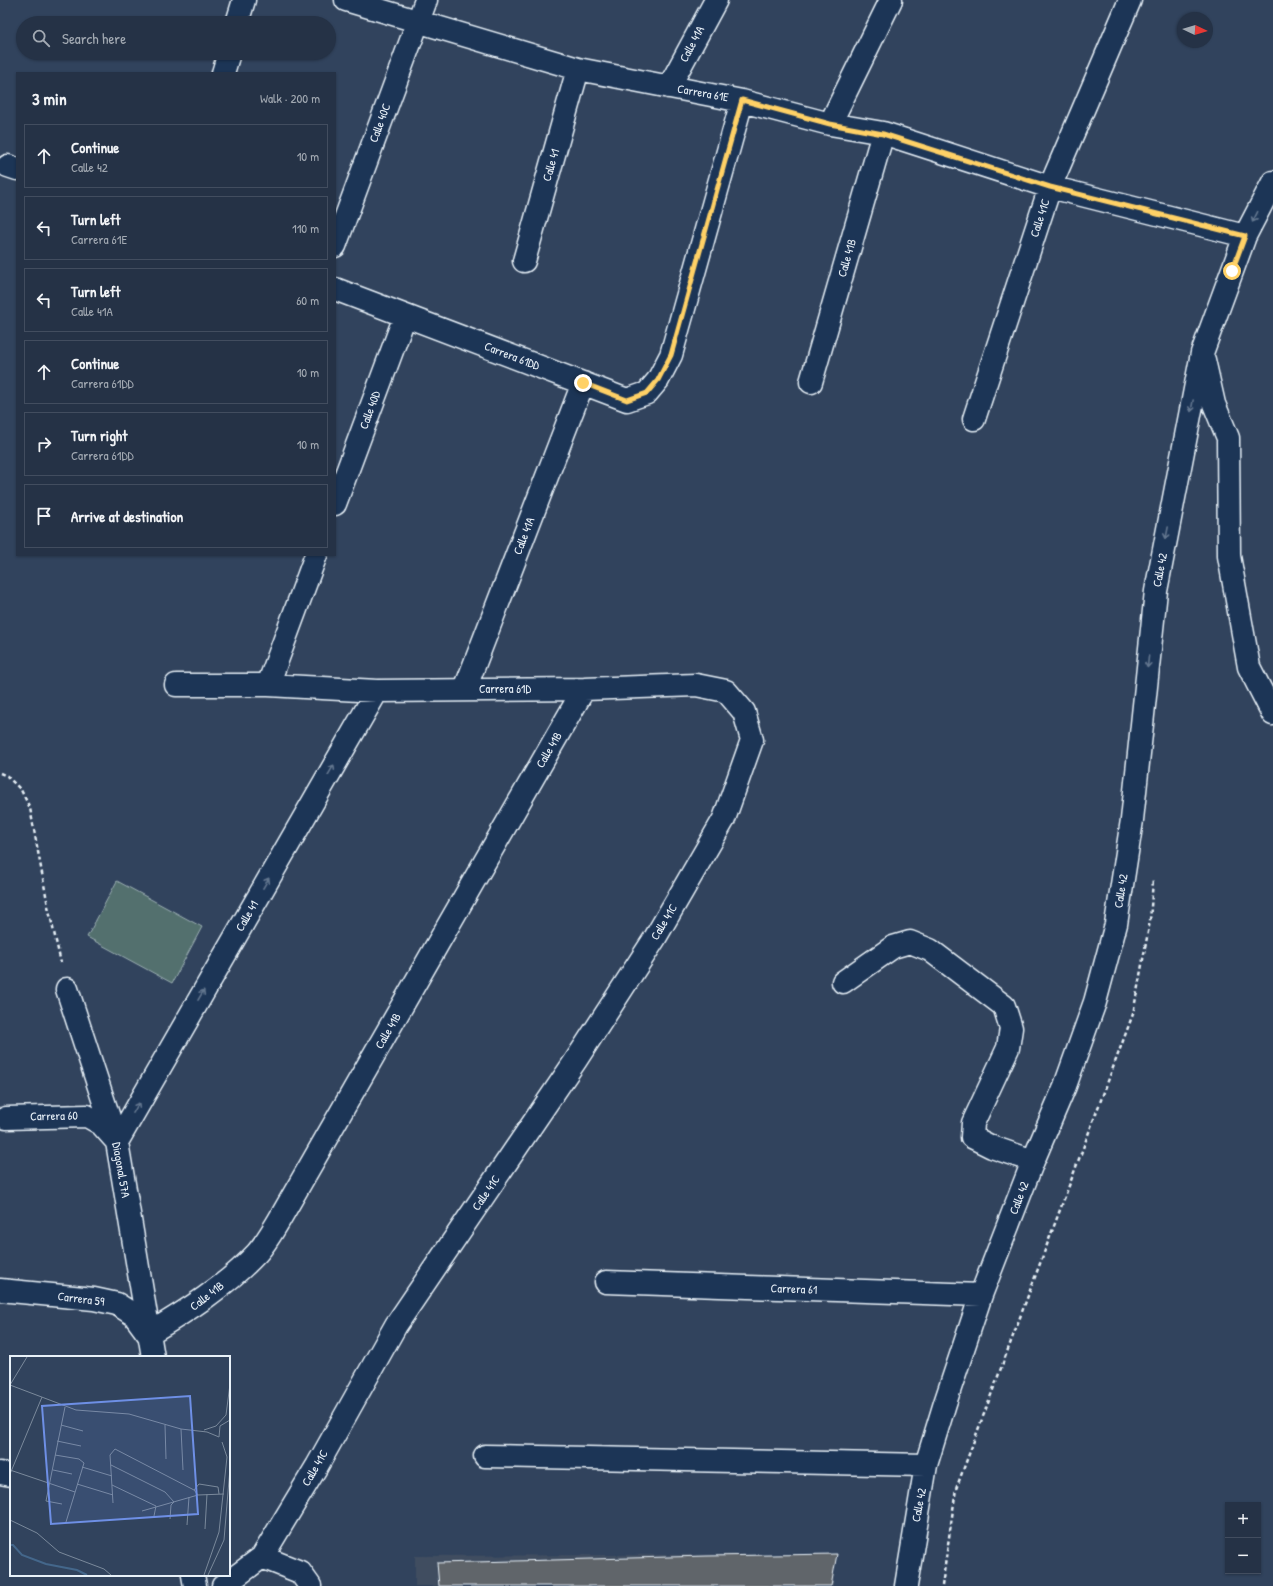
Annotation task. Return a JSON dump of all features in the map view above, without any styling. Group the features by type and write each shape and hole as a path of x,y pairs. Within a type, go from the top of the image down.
{"street":[{"path":"239,16 244,0"},
{"name":"Carrera 61E","path":"346,0 578,69 742,100 830,124 883,134 1050,187 1245,236"},
{"name":"Calle 40C","path":"336,243 426,0"},
{"name":"Calle 41A","path":"669,87 716,0"},
{"path":"830,124 891,0"},
{"name":"Calle 41C","path":"974,419 1050,187 1130,0"},
{"path":"223,72 226,60"},
{"name":"Calle 41","path":"524,261 578,69"},
{"name":"Carrera 61DD","path":"336,289 627,400 647,393 658,380 671,355 742,100"},
{"name":"Calle 41B","path":"811,382 883,134"},
{"name":"Calle 42","path":"906,1586 926,1465 981,1295 1033,1161 1065,1086 1095,1002 1116,924 1132,820 1156,591 1202,353 1245,236 1273,182"},
{"name":"Calle 40D","path":"336,501 405,316"},
{"path":"1202,353 1214,404 1228,438 1229,556 1249,667 1273,714"},
{"name":"Calle 41A","path":"464,689 583,383"},
{"path":"268,685 316,556"},
{"name":"Carrera 61D","path":"176,685 268,685 377,691 584,689 696,685 726,691 744,712 752,740 736,789"},
{"name":"Calle 41B","path":"148,1334 191,1309 231,1277 258,1252 278,1222 584,689"},
{"name":"Calle 41","path":"117,1142 377,691"},
{"name":"Calle 41C","path":"223,1586 262,1557 317,1466 396,1325 576,1060 655,938 724,819 736,789"},
{"path":"843,982 893,947 910,942 930,950 1004,1006 1011,1028 1008,1048 973,1123 972,1137 992,1147 1033,1161"},
{"name":"Diagonal 57A","path":"67,989 117,1142 153,1356"},
{"name":"Carrera 60","path":"6,1118 87,1116 101,1124 117,1142"},
{"name":"Carrera 61","path":"606,1282 981,1295"},
{"name":"Carrera 59","path":"0,1290 94,1299 117,1304 134,1315 148,1334"},
{"path":"485,1456 926,1465"},
{"path":"0,1473 10,1474"},
{"path":"262,1557 300,1572 310,1586"},
{"path":"193,1576 195,1586"}],"path":[{"path":"0,773 7,776 20,790 30,808 48,906 67,989"}],"shaded area":[{"path":"837,1554 833,1586 415,1586 415,1556"}],"green space":[{"path":"117,881 202,927 172,983 87,937"}],"building":[{"path":"837,1554 831,1586 439,1586 437,1563 707,1556"}],"route":[{"path":"583,383 627,400 647,393 658,380 671,355 742,100 830,124 883,134 1050,187 1245,236 1232,271"}]}
